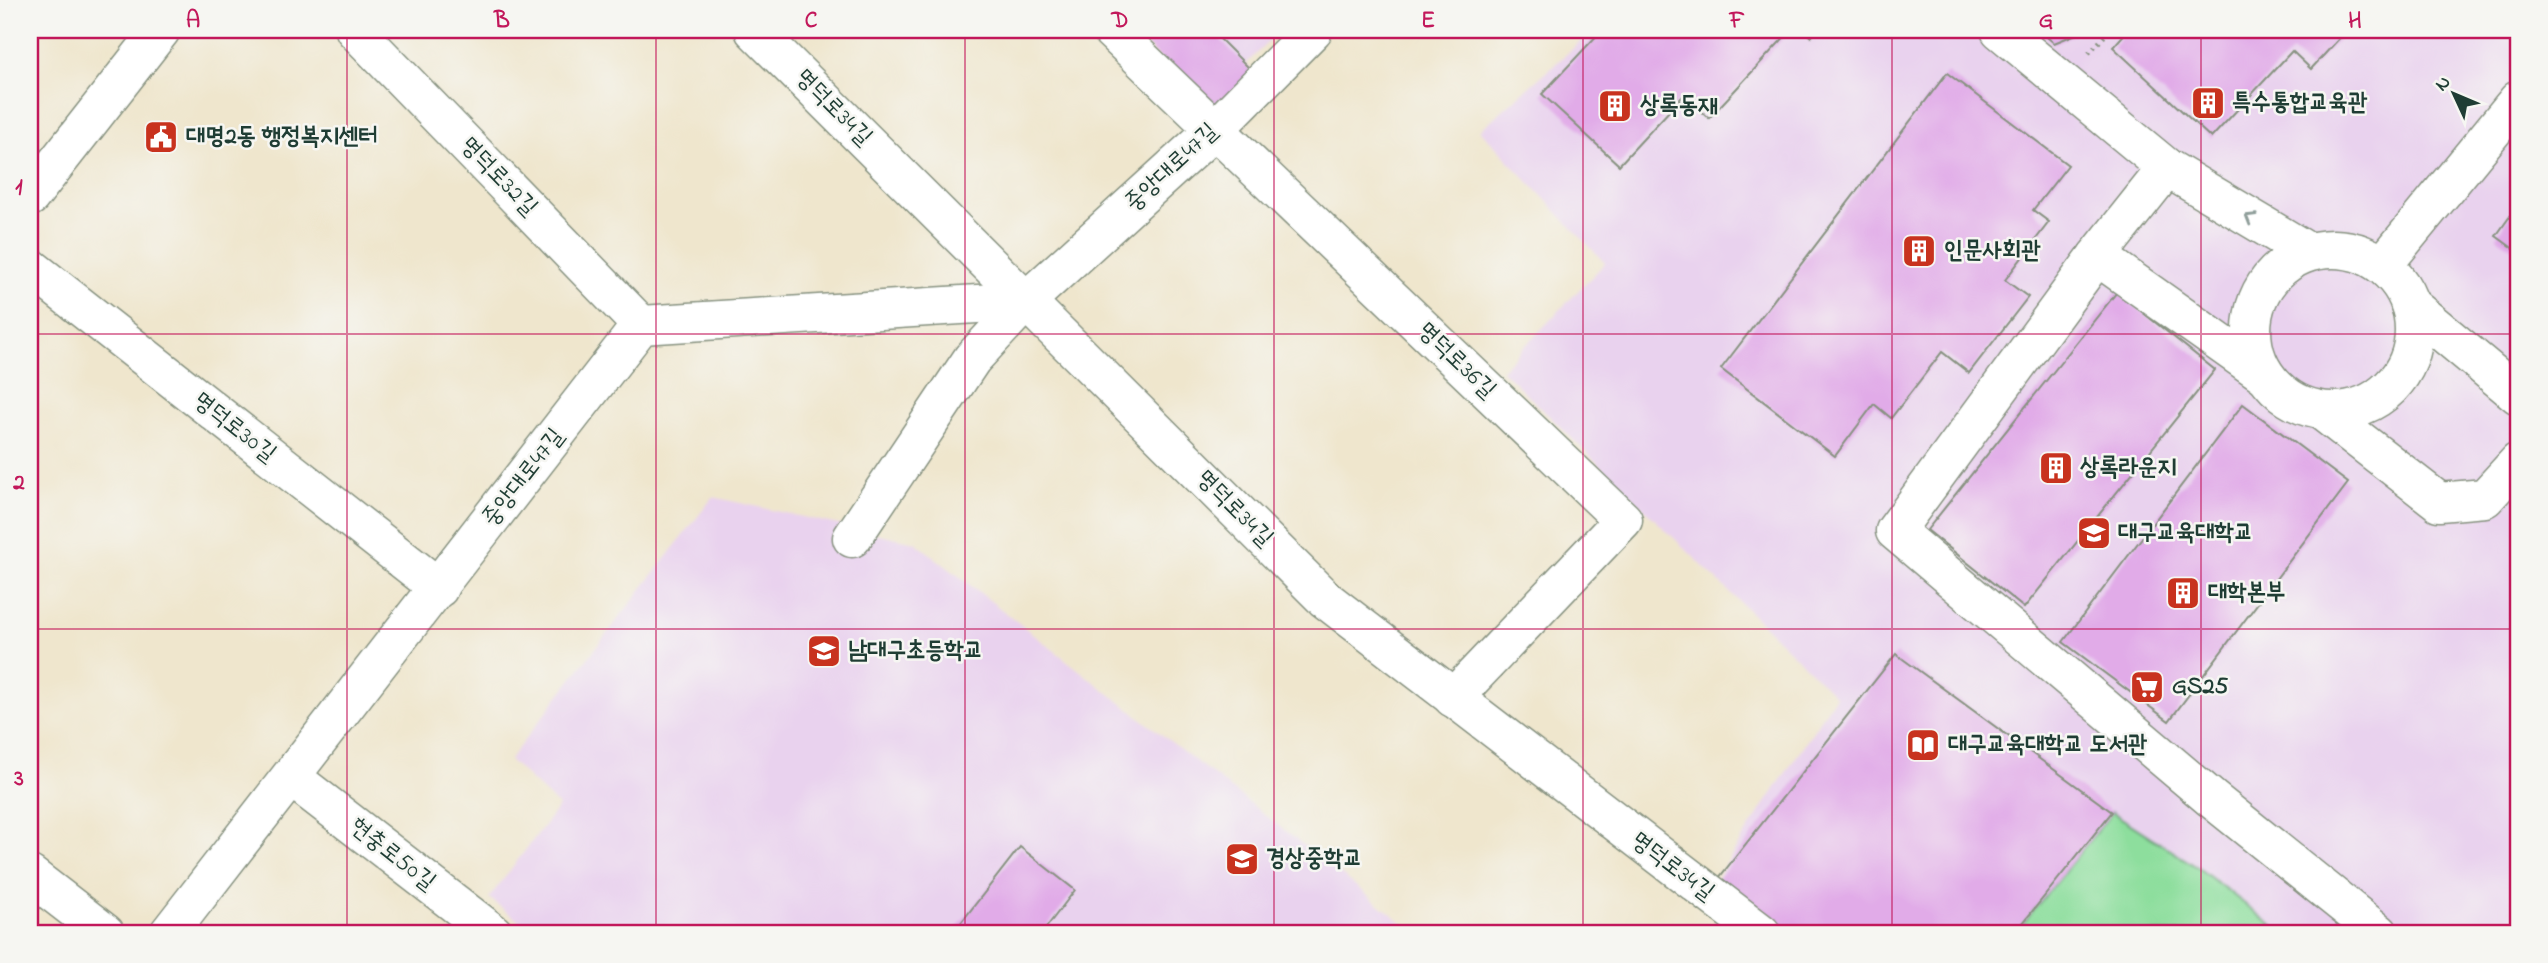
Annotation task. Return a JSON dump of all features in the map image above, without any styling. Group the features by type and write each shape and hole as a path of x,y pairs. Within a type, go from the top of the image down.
{"street":[{"path":"30,197 162,30"},
{"name":"명덕로32길","path":"355,30 642,325"},
{"name":"명덕로34길","path":"754,30 1325,599 1761,933"},
{"name":"명덕로36길","path":"1111,30 1623,520 1453,698"},
{"name":"중앙대로47길","path":"852,538 972,359 1026,301 1214,130 1313,30"},
{"path":"2000,30 2166,168 2308,252"},
{"path":"2382,265 2518,100"},
{"path":"2166,168 2097,256 1895,531 2212,799 2379,933"},
{"path":"2265,375 2255,352 2252,327 2257,303 2268,281 2287,264 2308,252 2334,249 2360,253 2382,265 2399,282 2410,304 2414,331 2409,358 2395,382 2375,400 2349,409 2322,411"},
{"path":"2097,256 2265,375 2280,392 2300,404 2322,411 2439,502 2485,498 2518,462"},
{"name":"명덕로30길","path":"30,267 439,588"},
{"path":"642,325 1026,301"},
{"path":"2410,304 2518,395"},
{"name":"중앙대로47길","path":"169,933 642,325"},
{"name":"현충로50길","path":"291,777 493,933"},
{"path":"30,875 105,933"}],"shaded area":[{"path":"1155,30 1280,30 1218,92"},
{"name":"대구교육대학교","path":"1594,30 2518,30 2518,933 1761,933 1707,893 1836,696 1502,370 1605,263 1480,130"},
{"name":"남대구초등학교","path":"713,497 915,542 1416,933 535,933 489,898 559,806 509,760"}],"green space":[{"path":"2112,812 2197,867 2282,933 2015,933"}],"building":[{"path":"1131,30 1211,30 1253,72 1214,112"},
{"name":"상록동재","path":"1602,30 1791,30 1709,118 1684,95 1619,165 1542,94"},
{"path":"1803,30 1817,30 1811,37"},
{"path":"2039,30 2086,30 2054,43"},
{"name":"특수통합교육관","path":"2128,30 2347,30 2311,69 2292,51 2211,138 2113,47"},
{"name":"인문사회관","path":"1947,73 2068,165 2033,210 2049,222 2005,280 2028,297 1969,373 1942,352 1891,418 1874,404 1835,456 1721,369"},
{"path":"2518,205 2518,252 2496,236"},
{"name":"상록라운지","path":"2117,292 2215,370 2024,608 1927,530"},
{"name":"대학본부","path":"2243,404 2348,483 2169,721 2063,642"},
{"name":"대구교육대학교 도서관","path":"1896,654 2112,812 2015,933 1761,933 1707,893"},
{"path":"1020,847 1075,890 1042,933 953,933"}],"place":[{"name":"특수통합교육관","path":"2208,103"},
{"name":"상록동재","path":"1615,106"},
{"name":"대명2동 행정복지센터","path":"161,137"},
{"name":"인문사회관","path":"1919,251"},
{"name":"상록라운지","path":"2056,468"},
{"name":"대구교육대학교","path":"2094,533"},
{"name":"대학본부","path":"2183,593"},
{"name":"남대구초등학교","path":"824,651"},
{"name":"GS25","path":"2147,687"},
{"name":"대구교육대학교 도서관","path":"1923,745"},
{"name":"경상중학교","path":"1242,859"}]}
